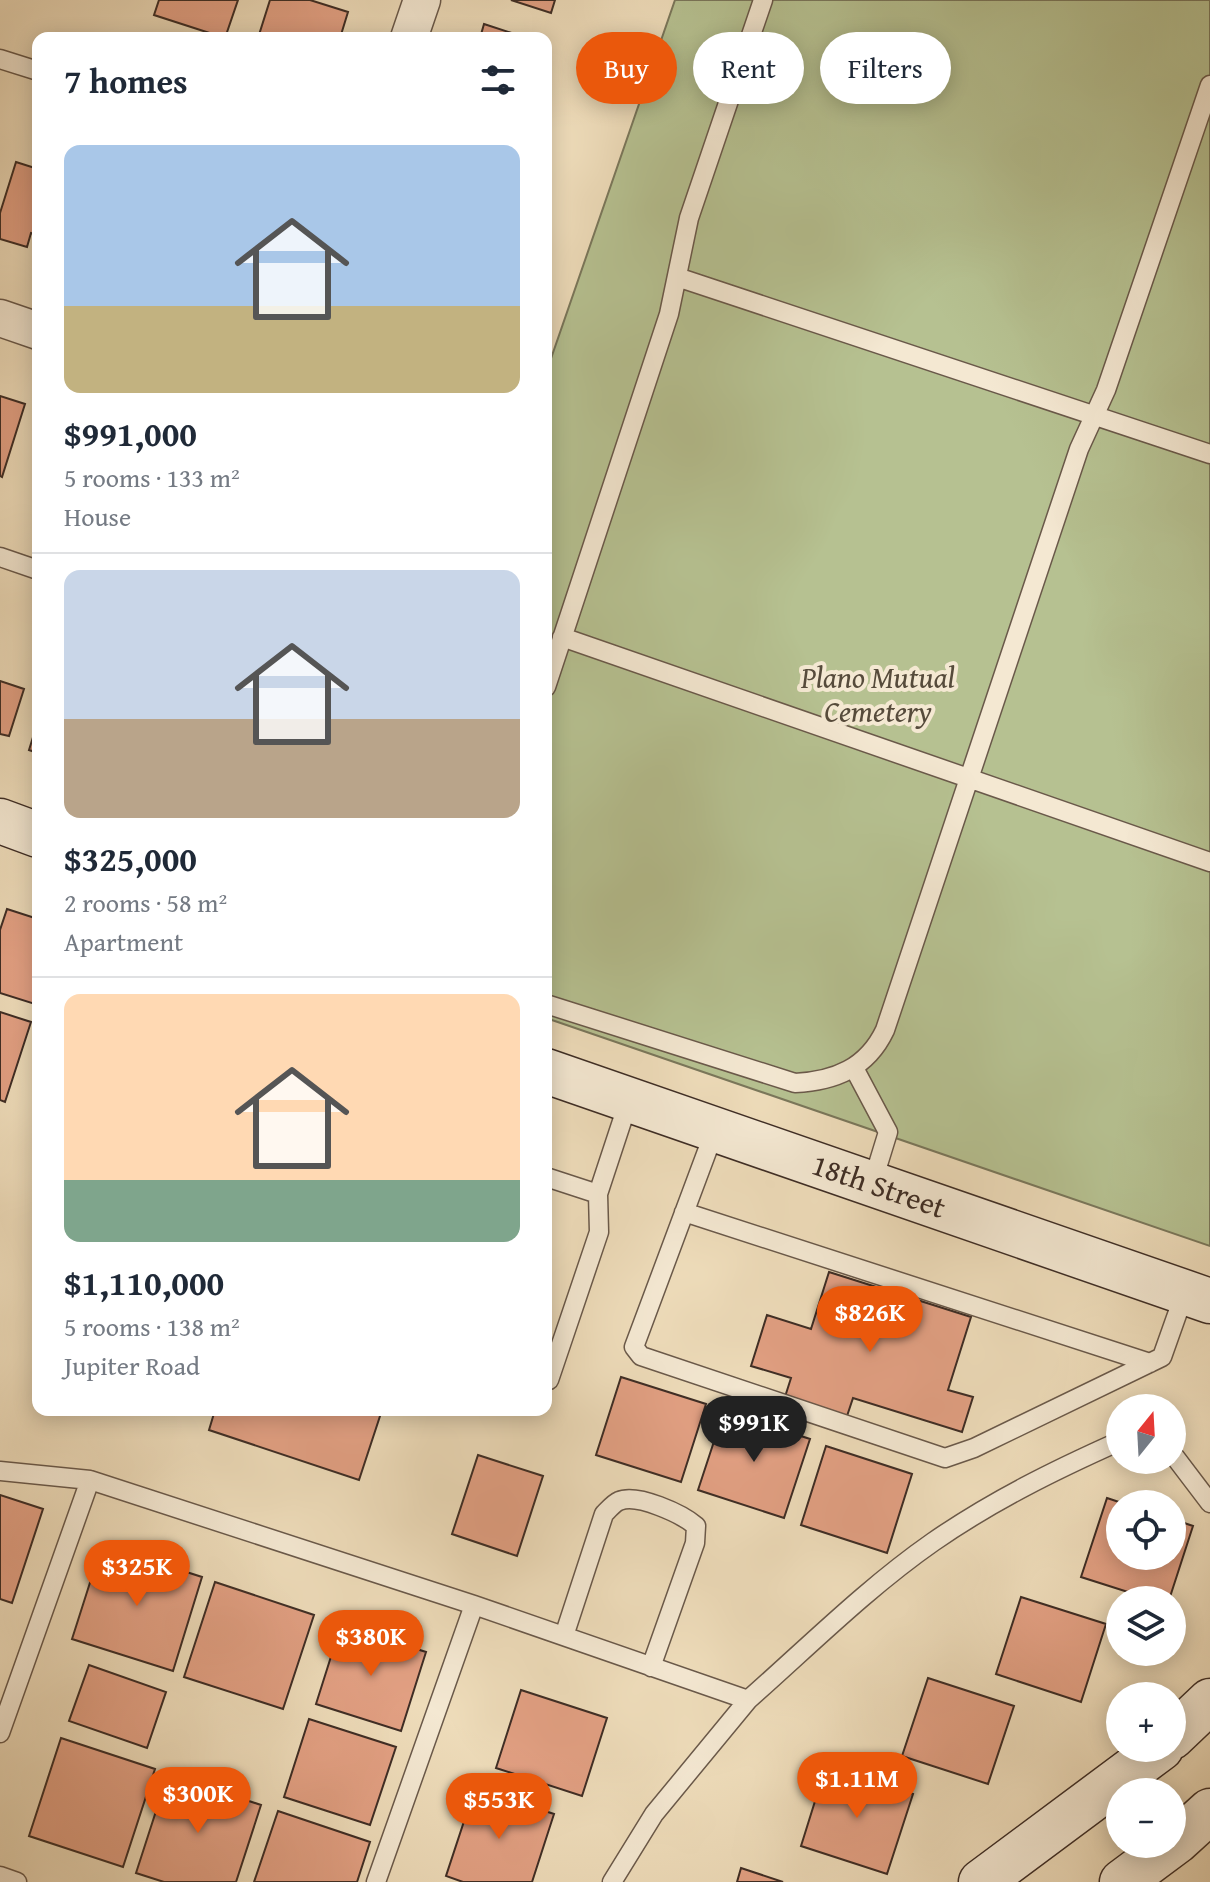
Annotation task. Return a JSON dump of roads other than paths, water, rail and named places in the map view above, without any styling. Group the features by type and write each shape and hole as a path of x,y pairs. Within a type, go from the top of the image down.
{"street":[{"path":"411,32 422,0"},
{"path":"0,318 32,329"},
{"path":"0,821 32,833"},
{"name":"18th Street","path":"552,1073 1198,1297"},
{"path":"1186,1724 1210,1701"},
{"path":"981,1882 1142,1762"},
{"path":"1122,1882 1208,1817"}],"lane":[{"path":"552,668 669,314 689,218 763,0"},
{"path":"0,59 32,69"},
{"path":"552,1006 795,1083 829,1080 854,1068 871,1055 885,1030 1079,449 1106,390 1210,85"},
{"path":"677,277 1210,454"},
{"path":"0,557 32,568"},
{"path":"562,637 1210,862"},
{"path":"854,1068 888,1132 872,1184"},
{"path":"552,1371 599,1232 598,1194 629,1100"},
{"path":"715,1130 634,1347 641,1356 945,1458 974,1448 1162,1357 1198,1297"},
{"path":"552,1179 598,1194"},
{"path":"684,1212 1150,1363"},
{"path":"612,1882 654,1814 748,1700 850,1609 933,1543 1032,1481 1106,1447"},
{"path":"0,1471 90,1480 474,1605 748,1700"},
{"path":"1186,1471 1210,1503"},
{"path":"0,1733 90,1480"},
{"path":"564,1636 604,1514 618,1501 636,1500 684,1516 696,1526 695,1543 651,1667"},
{"path":"376,1882 474,1605"},
{"path":"0,1876 17,1882"}],"park label":[{"name":"Plano Mutual Cemetery","path":"878,695"}]}
